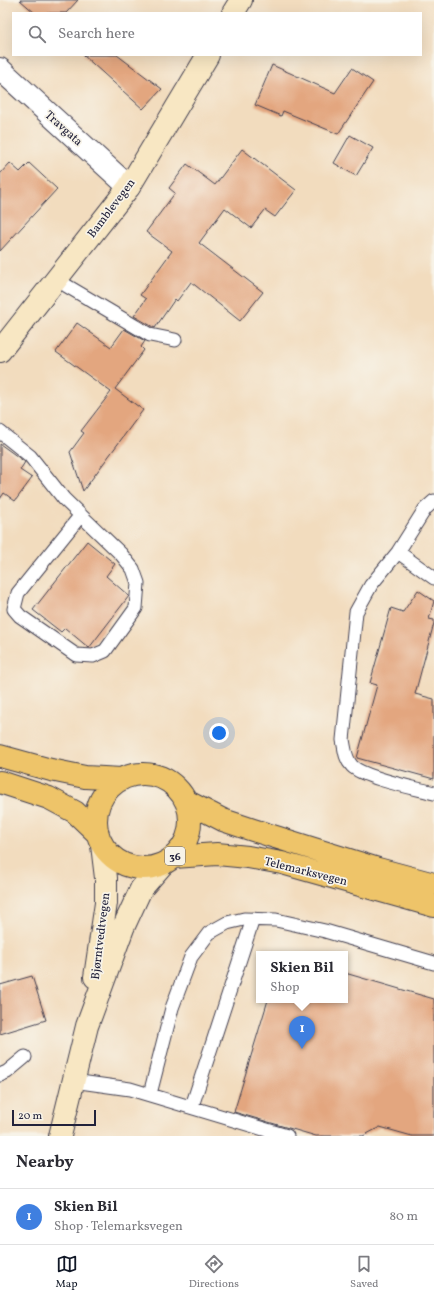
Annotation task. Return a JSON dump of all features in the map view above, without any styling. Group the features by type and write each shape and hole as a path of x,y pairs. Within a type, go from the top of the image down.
{"highway":[{"name":"Telemarksvegen","path":"0,756 51,770 85,777 122,779"},
{"name":"Telemarksvegen","path":"99,839 96,820 100,802 111,786 134,774 159,776 180,790 190,813 191,825 183,848 168,861"},
{"name":"Telemarksvegen","path":"0,782 49,798 75,812 117,861 128,866 139,868 168,861 217,854 248,857 275,862 434,906"},
{"name":"Telemarksvegen","path":"186,801 223,820 378,869 434,884"}],"main road":[{"path":"234,12 241,0"},
{"name":"Bamblevegen","path":"0,351 129,187 207,56"},
{"name":"Bjørntvedtvegen","path":"88,1026 106,903 106,878 99,839"},
{"name":"Bjørntvedtvegen","path":"60,1136 88,1026 131,909 141,889 168,861"}],"street":[{"name":"Travgata","path":"0,69 129,187"}],"lane":[{"path":"57,278 120,319 150,335 175,340"},
{"path":"0,432 30,456 64,499 121,554 133,569 138,583 136,608 105,651 93,656 76,655 20,616 14,609 18,592 80,515"},
{"path":"434,501 425,509 398,552 372,584 356,612 344,740 345,755 352,766 362,773 434,793"},
{"path":"398,552 434,578"},
{"path":"150,1094 172,1008 190,957 209,933 227,923 244,919 276,920 325,932 434,963"},
{"path":"192,1106 253,919"},
{"path":"0,1075 7,1072 24,1057"},
{"path":"73,1081 130,1088 287,1136"}],"building":[{"path":"20,0 78,0 67,12 34,12"},
{"path":"84,56 118,56 162,89 143,109"},
{"path":"272,65 335,93 352,68 373,82 338,134 283,111 281,116 255,105"},
{"path":"350,135 373,148 356,176 334,163"},
{"path":"242,149 296,190 275,217 265,210 251,228 225,208 199,243 263,292 240,321 191,282 177,301 175,299 155,328 134,316 146,299 140,295 172,251 146,232 175,193 169,188 187,164 215,185"},
{"path":"10,163 20,172 29,163 57,189 0,251 0,174"},
{"path":"77,323 111,347 124,329 145,341 141,347 144,350 115,389 143,410 83,491 70,452 84,433 81,431 111,392 56,352"},
{"path":"0,444 25,462 20,470 32,478 15,501 4,493 0,499"},
{"path":"87,541 115,564 106,576 129,596 89,648 65,628 61,632 33,610"},
{"path":"418,590 434,601 429,619 434,620 434,623 415,694 434,699 434,779 357,758 377,685 370,683 391,608 403,612"},
{"path":"348,974 434,999 434,1136 412,1136 380,1127 363,1136 316,1136 234,1112 267,1003 348,1003"},
{"path":"32,976 46,1020 0,1034 0,985"}],"place":[{"name":"Skien Bil","path":"302,1049"}]}
